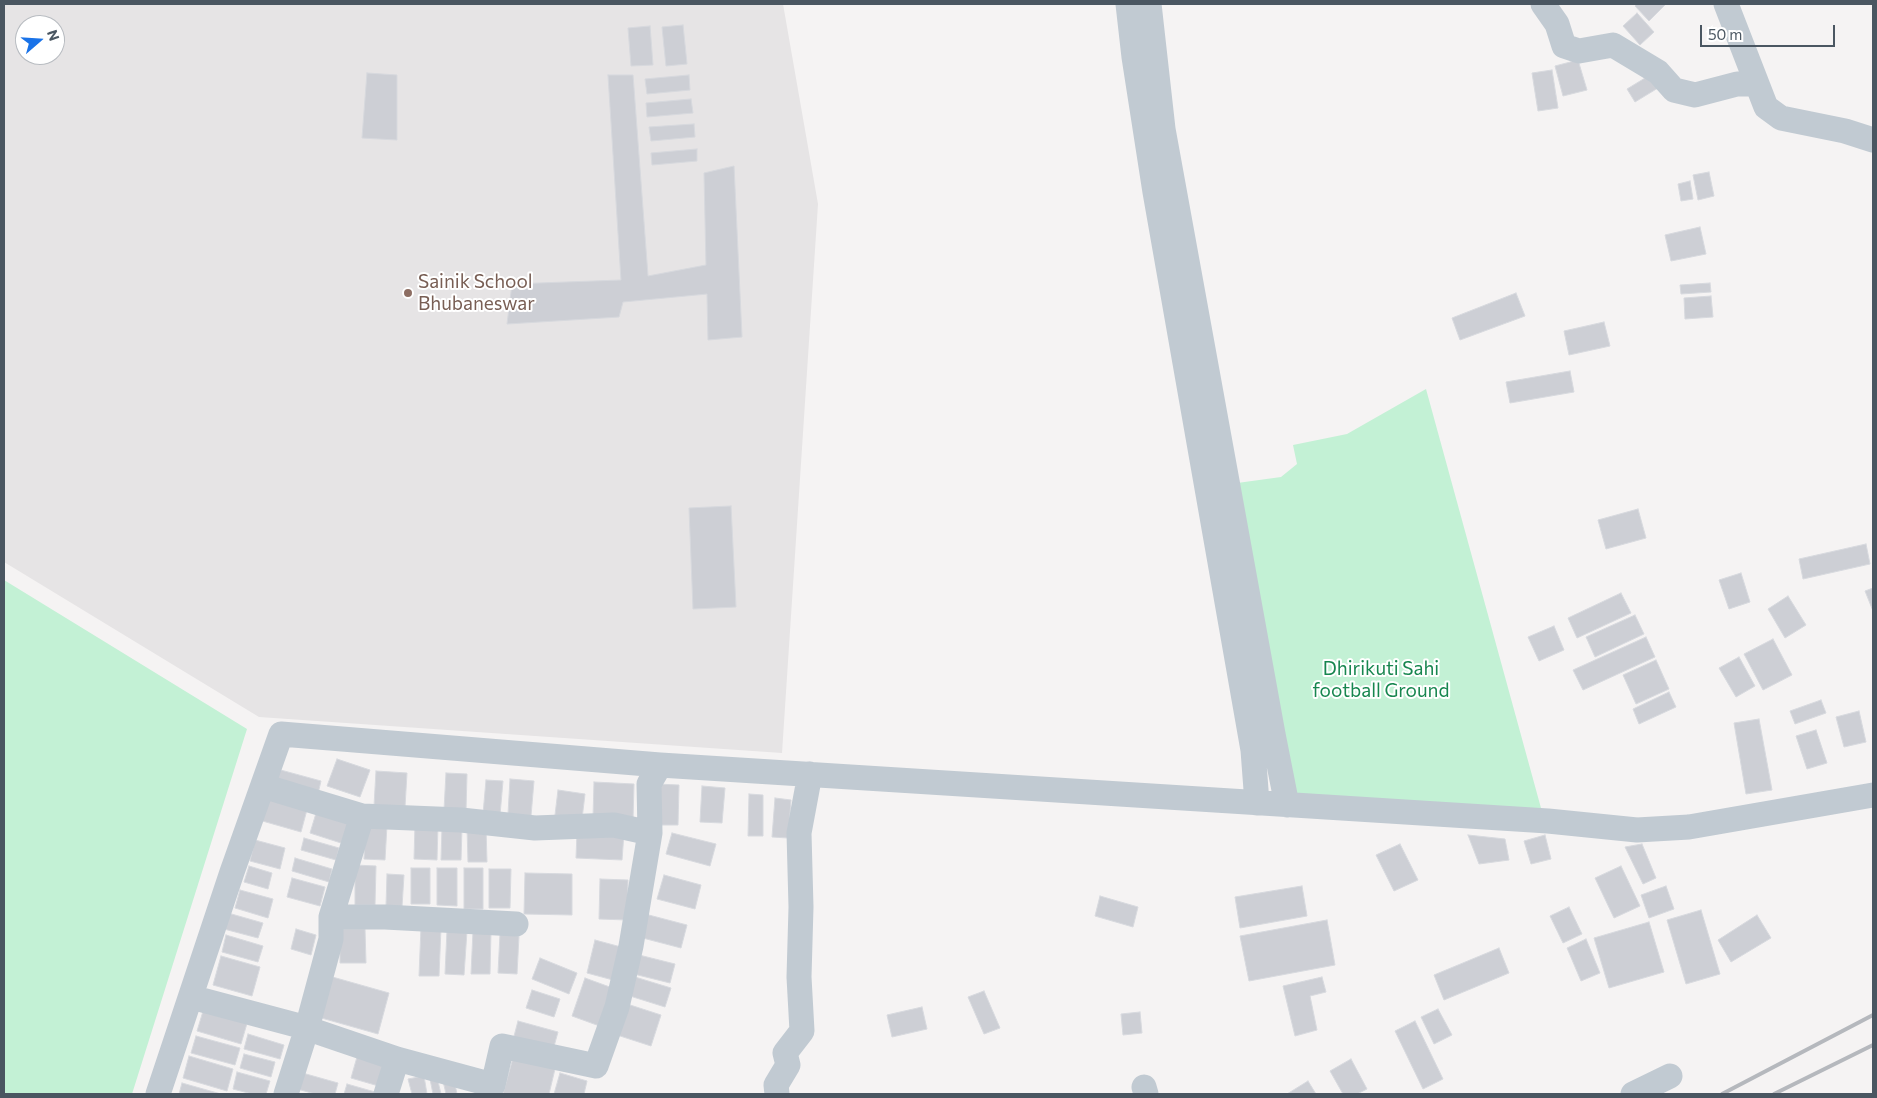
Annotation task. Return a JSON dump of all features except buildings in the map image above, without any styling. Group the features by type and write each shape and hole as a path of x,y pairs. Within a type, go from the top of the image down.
{"street":[{"path":"1128,4 1134,58 1155,192 1253,750 1256,803"},
{"path":"1150,4 1163,128 1287,805"},
{"path":"1543,4 1557,24 1564,46 1579,51 1613,45 1658,72 1674,90 1695,95 1737,84 1757,84"},
{"path":"1726,4 1766,107 1781,118 1846,131 1873,140"},
{"path":"158,1094 281,734 660,765 1548,821 1637,830 1689,827 1873,794"},
{"path":"191,997 307,1028 397,1059 493,1085 502,1046 596,1066 617,1007 627,964 650,833 649,784 660,765"},
{"path":"776,1094 776,1085 788,1065 785,1053 802,1031 799,977 801,907 799,833 810,774"},
{"path":"263,786 362,816 461,820 535,828 614,825 650,833"},
{"path":"286,1094 307,1028 331,939 331,918 362,816"},
{"path":"331,918 385,917 516,924"},
{"path":"386,1094 397,1059"},
{"path":"1633,1094 1670,1076"}],"shaded area":[{"name":"Sainik School Bhubaneswar","path":"4,4 783,4 818,204 782,753 259,717 4,562"}],"green space":[{"name":"Dhirikuti Sahi football Ground","path":"1426,389 1544,819 1277,796 1230,484 1281,477 1297,464 1293,445 1347,434"},
{"path":"4,580 247,729 132,1094 4,1094"}],"railway":[{"path":"1722,1094 1873,1015"},
{"path":"1774,1094 1873,1045"}],"place":[{"name":"Sainik School Bhubaneswar","path":"408,293"}]}
